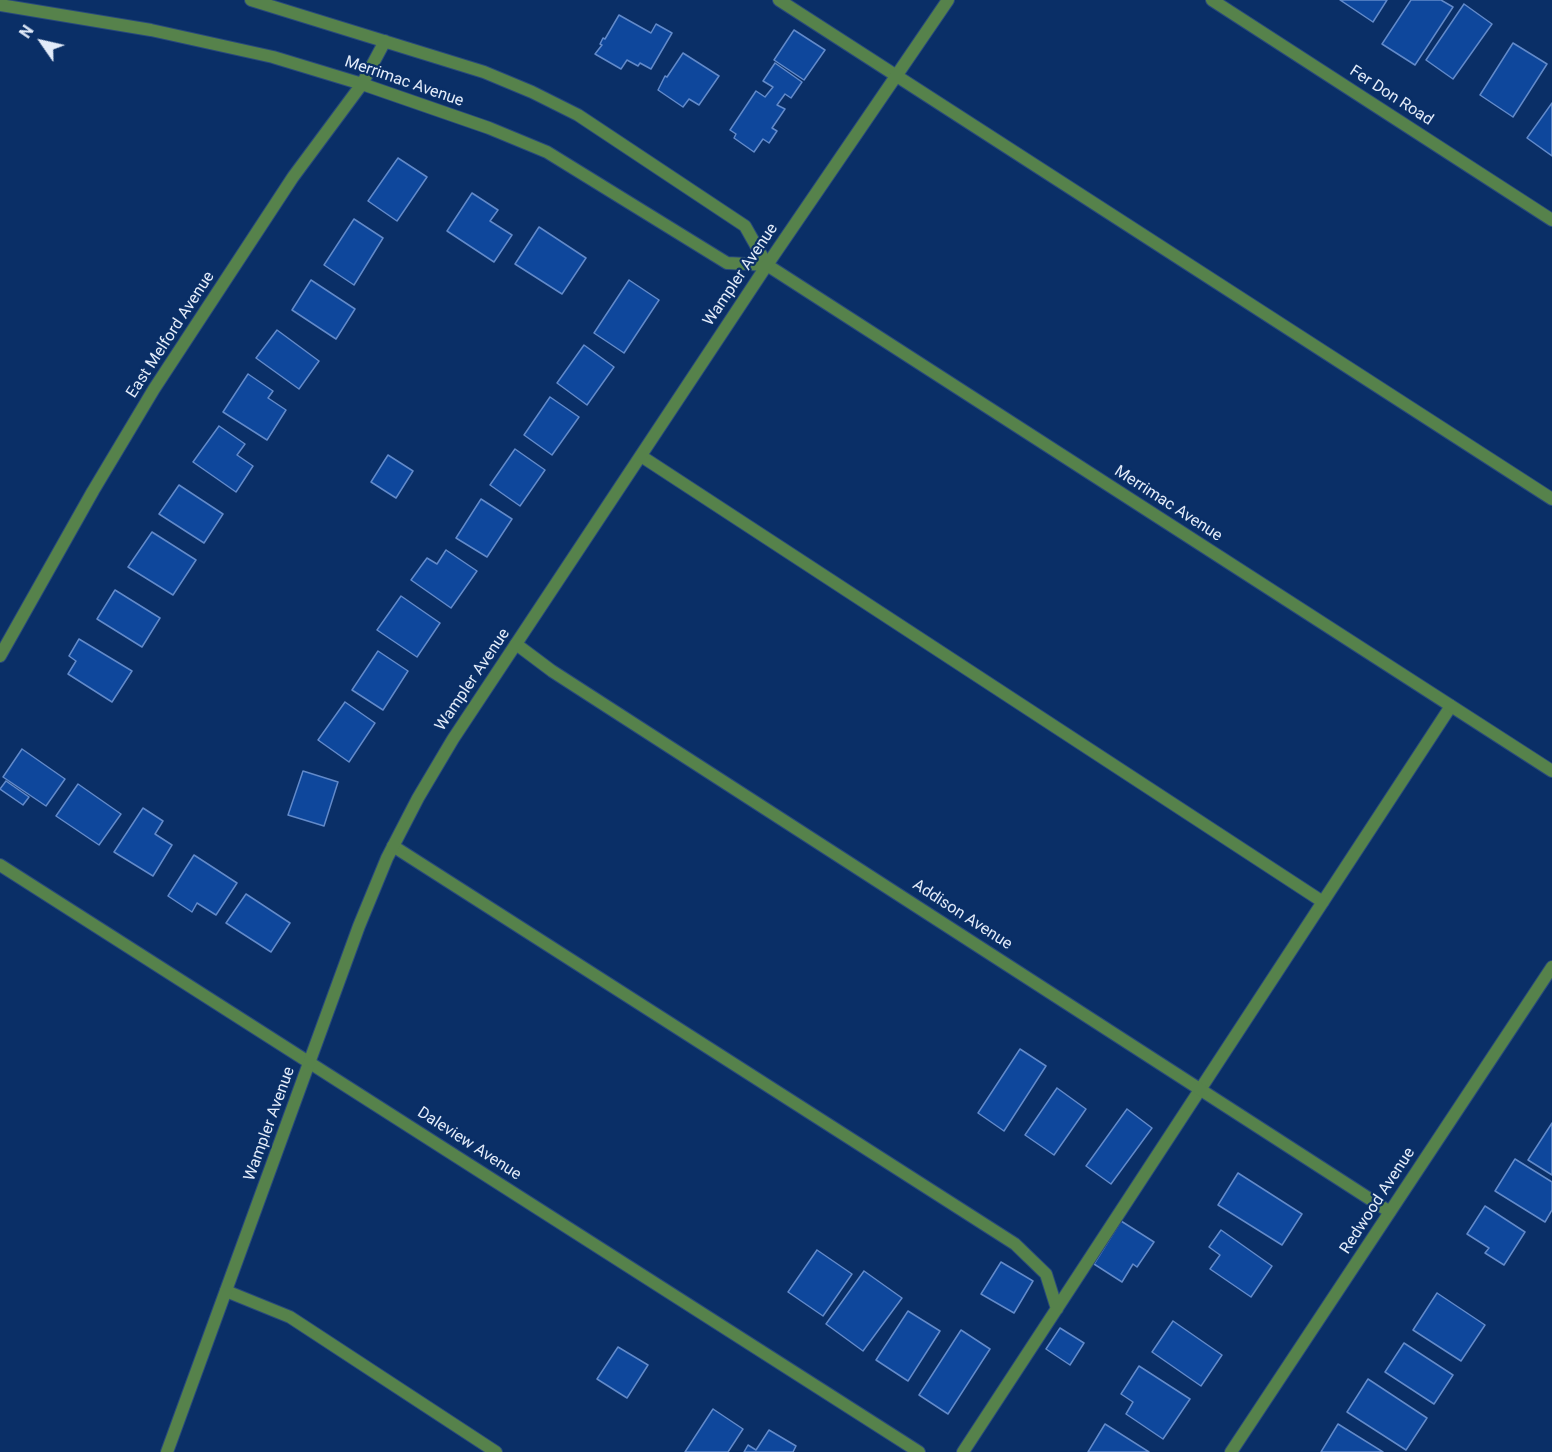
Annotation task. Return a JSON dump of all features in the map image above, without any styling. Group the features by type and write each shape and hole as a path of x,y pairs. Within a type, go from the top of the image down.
{"street":[{"name":"Merrimac Avenue","path":"251,0 483,72 532,92 578,115 745,226 767,265 1552,771"},
{"path":"779,0 1552,499"},
{"name":"Wampler Avenue","path":"167,1452 359,926 393,846 418,798 453,739 767,265 948,0"},
{"name":"Fer Don Road","path":"1212,0 1552,220"},
{"name":"Merrimac Avenue","path":"0,5 162,33 273,57 362,84 489,128 547,152 727,263 767,265"},
{"name":"East Melford Avenue","path":"0,656 154,389 293,177 362,84 385,41"},
{"path":"641,456 1323,902"},
{"name":"Addison Avenue","path":"516,644 552,671 1390,1212"},
{"path":"963,1452 1451,706"},
{"path":"393,846 1015,1244 1046,1274 1057,1309"},
{"name":"Daleview Avenue","path":"0,865 919,1452"},
{"name":"Redwood Avenue","path":"1231,1452 1552,967"},
{"path":"225,1292 290,1317 496,1452"}],"building":[{"path":"1340,0 1387,0 1373,22"},
{"path":"1411,0 1441,0 1453,7 1415,65 1382,44"},
{"path":"1464,4 1492,24 1453,79 1426,60"},
{"path":"619,15 651,33 656,24 672,33 651,69 627,60 621,69 595,54"},
{"path":"794,30 825,50 804,80 774,60"},
{"path":"1513,43 1547,64 1513,117 1480,95"},
{"path":"683,53 719,76 699,105 689,99 683,107 658,90 665,76 667,77"},
{"path":"775,63 802,82 791,98 785,94 777,105 785,109 772,128 777,131 769,143 763,139 754,152 734,138 736,134 730,130 756,91 765,97 773,87 763,81"},
{"path":"1552,103 1552,156 1527,138"},
{"path":"398,158 427,177 397,221 368,201"},
{"path":"472,193 498,210 490,221 512,235 494,262 447,231"},
{"path":"354,219 383,238 354,285 324,265"},
{"path":"539,227 586,258 562,294 515,264"},
{"path":"311,280 355,309 336,339 292,310"},
{"path":"629,280 659,300 624,353 594,333"},
{"path":"277,330 319,361 299,389 256,358"},
{"path":"584,345 614,367 587,405 557,383"},
{"path":"248,374 273,391 268,398 286,410 267,440 223,412"},
{"path":"550,397 579,417 552,455 524,435"},
{"path":"219,426 245,444 237,455 253,466 236,492 193,462"},
{"path":"515,449 545,470 520,506 490,485"},
{"path":"388,455 413,471 396,498 371,482"},
{"path":"179,485 223,514 204,543 159,514"},
{"path":"481,499 512,519 487,557 456,538"},
{"path":"152,532 196,560 173,595 128,567"},
{"path":"446,550 477,571 451,608 411,580 427,558 437,564"},
{"path":"115,590 160,618 142,647 97,619"},
{"path":"401,596 440,623 417,657 377,630"},
{"path":"79,639 132,671 112,702 68,674 76,661 69,656"},
{"path":"378,651 408,671 383,710 352,690"},
{"path":"345,702 375,723 349,762 318,740"},
{"path":"22,749 65,779 46,806 3,777"},
{"path":"303,771 338,782 324,826 288,815"},
{"path":"6,781 29,797 23,805 0,789"},
{"path":"78,784 121,814 99,845 56,816"},
{"path":"143,808 163,821 155,834 172,845 153,876 114,852"},
{"path":"194,855 237,883 216,915 197,903 192,912 168,896"},
{"path":"246,894 290,923 271,952 226,923"},
{"path":"1020,1049 1046,1066 1004,1131 978,1113"},
{"path":"1057,1088 1086,1109 1054,1155 1025,1135"},
{"path":"1127,1109 1152,1128 1111,1184 1086,1166"},
{"path":"1552,1123 1552,1175 1528,1160"},
{"path":"1515,1159 1552,1182 1552,1210 1545,1222 1495,1191"},
{"path":"1238,1173 1302,1214 1282,1245 1218,1205"},
{"path":"1485,1206 1525,1232 1504,1265 1485,1253 1489,1248 1467,1234"},
{"path":"1121,1221 1154,1242 1137,1267 1133,1264 1122,1282 1094,1264"},
{"path":"1221,1230 1272,1266 1251,1297 1210,1269 1220,1255 1209,1247"},
{"path":"817,1250 852,1274 823,1316 788,1292"},
{"path":"1001,1262 1033,1281 1014,1313 981,1294"},
{"path":"864,1271 902,1298 863,1351 826,1324"},
{"path":"1437,1293 1485,1325 1461,1361 1413,1330"},
{"path":"908,1311 940,1331 908,1381 876,1360"},
{"path":"1173,1321 1222,1355 1201,1386 1152,1352"},
{"path":"1060,1328 1084,1343 1070,1365 1046,1349"},
{"path":"961,1330 990,1349 948,1414 919,1395"},
{"path":"1404,1343 1453,1375 1434,1404 1385,1372"},
{"path":"618,1347 648,1365 627,1398 597,1379"},
{"path":"1139,1366 1190,1399 1163,1439 1126,1414 1133,1402 1121,1394"},
{"path":"1368,1379 1427,1418 1406,1450 1347,1412"},
{"path":"713,1409 743,1429 728,1452 685,1452"},
{"path":"1105,1424 1149,1452 1088,1452"},
{"path":"1338,1424 1383,1452 1321,1452"},
{"path":"769,1430 796,1446 793,1452 744,1452 748,1445 756,1450"}]}
